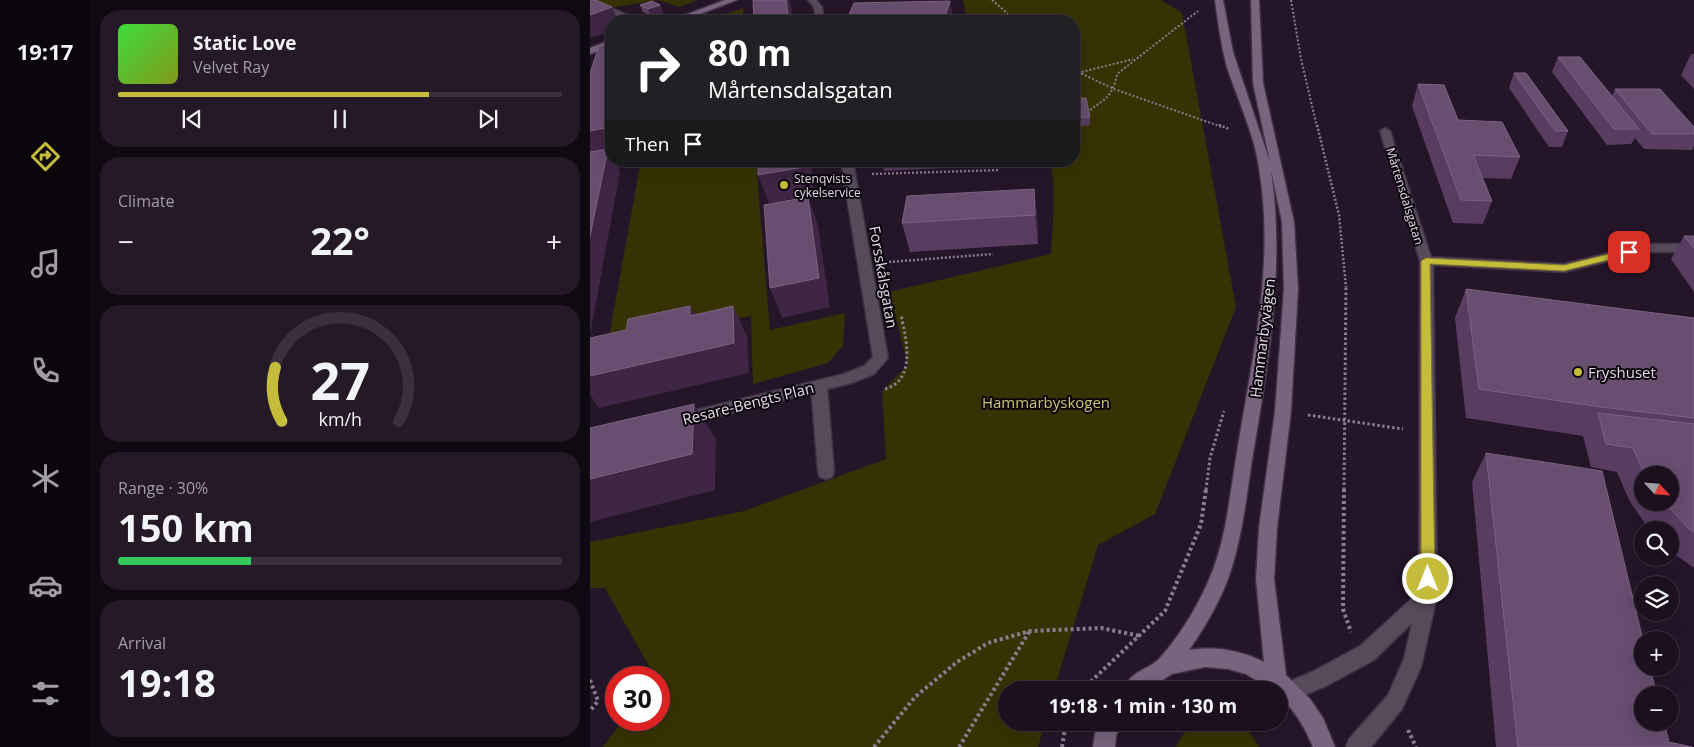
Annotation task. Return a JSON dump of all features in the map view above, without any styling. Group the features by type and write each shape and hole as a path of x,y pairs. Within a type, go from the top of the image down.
{"main road":[{"path":"690,15 733,0"},
{"name":"Hammarbyvägen","path":"1142,681 1166,665 1184,642 1202,612 1222,569 1236,508 1270,288 1272,218 1264,166 1228,52 1219,0"},
{"name":"Hammarbyvägen","path":"1255,0 1258,83 1288,222 1291,289 1283,411 1268,528 1265,579 1282,681"},
{"path":"590,51 605,45"},
{"path":"590,62 600,47"},
{"name":"Hammarbyvägen","path":"1166,665 1194,658 1222,657 1250,664 1277,681"},
{"name":"Hammarbyvägen","path":"1288,691 1310,715 1324,747"},
{"path":"1104,747 1108,731"}],"street":[{"path":"812,0 818,7 819,15"},
{"path":"598,6 620,15"},
{"name":"Mårtensdalsgatan","path":"1357,747 1395,702 1414,660 1428,596 1426,261 1385,132"},
{"name":"Forsskålsgatan","path":"847,379 869,370 881,358 848,167"},
{"name":"Mårtensdalsgatan","path":"1426,261 1564,268 1646,248 1694,248"},
{"name":"Resare-Bengts Plan","path":"667,422 847,379"},
{"path":"819,386 826,472"},
{"path":"1288,684 1320,679 1367,653 1428,596"}],"path":[{"path":"992,0 1008,15"},
{"path":"1291,0 1328,178 1340,215 1346,280 1343,609 1350,631"},
{"path":"1196,4 1201,17"},
{"path":"1090,110 1107,98 1114,89 1117,74 1198,10"},
{"path":"1080,73 1136,58"},
{"path":"1080,73 1114,89 1232,130"},
{"path":"870,174 1000,170"},
{"path":"1092,681 1165,611 1201,524 1210,458 1226,403"},
{"path":"1344,419 1404,429"},
{"path":"874,747 915,697 956,662 988,643 1030,631 1101,628 1140,636"},
{"path":"959,747 1030,631"},
{"path":"590,680 598,701 590,711"},
{"path":"1404,722 1416,747"},
{"path":"1062,747 1065,731"}],"green space":[{"path":"590,0 658,0 604,9"},
{"path":"658,0 698,0 679,7"},
{"name":"Hammarbyskogen","path":"963,0 1161,0 1182,13 1236,307 1155,514 1098,545 1057,681 998,681 998,731 1043,731 1038,747 603,747 615,731 670,731 670,666 649,666 605,588 590,588 590,542 744,511 886,459 882,391 908,365 889,292 1051,254 1054,191 1051,167 1080,167 1080,15 966,15"},
{"path":"743,8 744,15 722,15"},
{"path":"640,167 756,167 770,330 845,313 843,346 828,363 753,384 751,316 608,342"},
{"path":"1187,731 1248,731 1259,747 1176,747"}],"building":[{"path":"590,0 596,0 612,7 590,15"},
{"path":"753,0 786,0 788,15 754,15"},
{"path":"652,1 660,5 648,9 640,5"},
{"path":"950,1 946,15 849,15 854,3"},
{"path":"605,45 605,128 590,131 590,73 599,46"},
{"path":"1558,57 1580,57 1639,129 1614,129"},
{"path":"1514,73 1526,73 1568,131 1555,131"},
{"path":"1418,84 1444,85 1458,120 1502,122 1520,157 1473,155 1492,201 1461,200"},
{"path":"1615,89 1660,89 1694,127 1694,134 1652,134"},
{"path":"1080,98 1086,98 1090,117 1080,118"},
{"path":"605,150 605,164 590,236 590,152"},
{"path":"758,167 805,167 758,175"},
{"path":"1034,189 1035,215 902,223 907,196"},
{"path":"808,197 819,278 770,288 764,205"},
{"path":"1684,236 1694,236 1694,248"},
{"name":"Fryshuset","path":"1466,289 1694,318 1694,418 1601,407 1479,389"},
{"path":"690,306 690,316 733,306 734,343 590,376 590,338 626,330 628,319"},
{"path":"694,404 692,454 590,479 590,428"},
{"path":"1598,413 1694,424 1694,532 1672,511 1679,511 1679,466 1641,466 1633,448 1606,444"},
{"path":"1486,453 1602,471 1634,603 1634,621 1638,621 1641,631 1634,631 1634,676 1652,676 1655,686 1634,686 1634,731 1666,731 1669,742 1692,747 1518,747"}],"place":[{"name":"Stenqvists cykelservice","path":"784,185"},
{"name":"Fryshuset","path":"1578,372"}],"route":[{"path":"1428,579 1426,261 1564,268 1629,252"}]}
